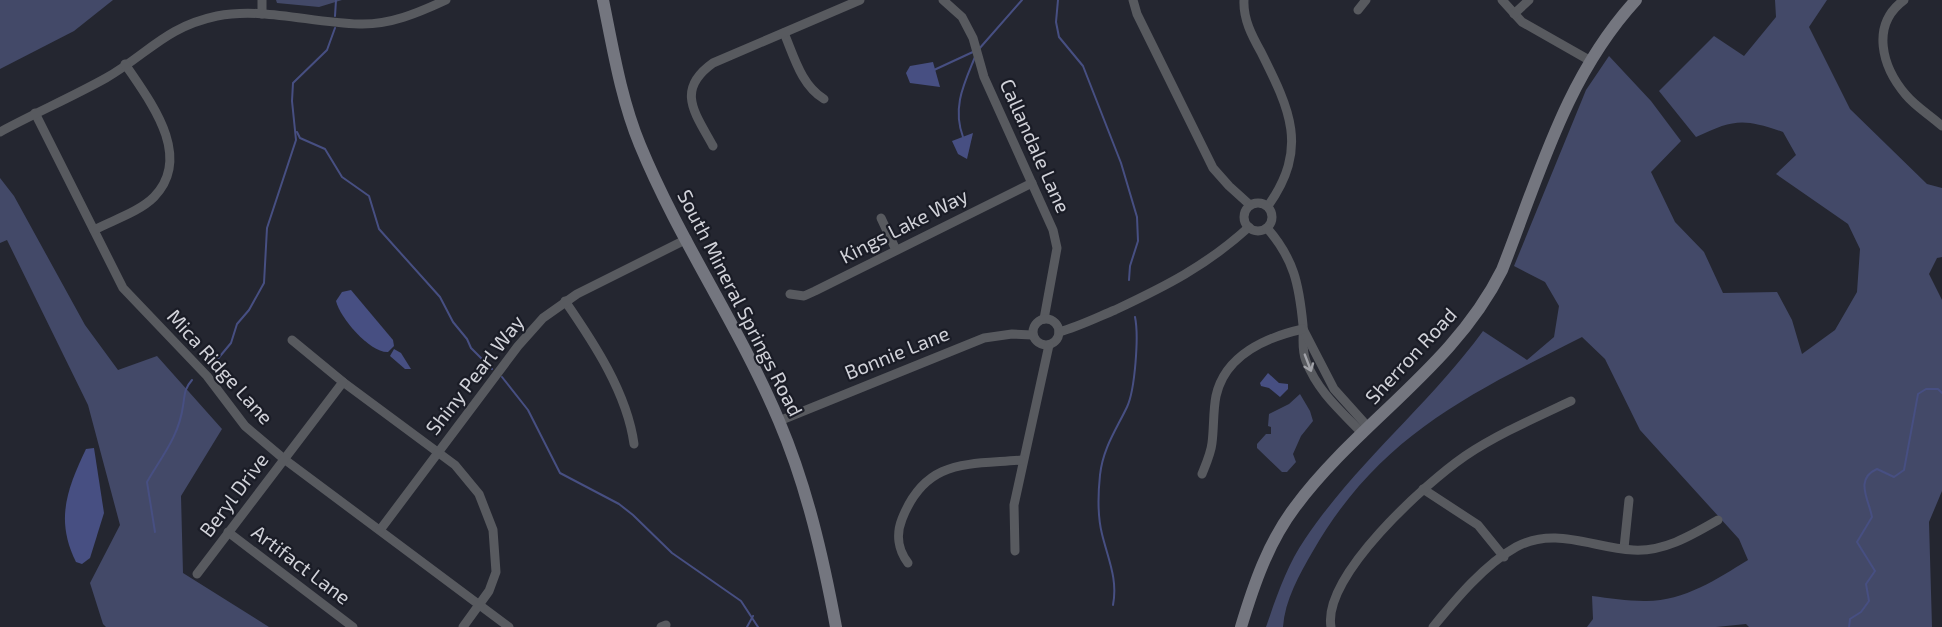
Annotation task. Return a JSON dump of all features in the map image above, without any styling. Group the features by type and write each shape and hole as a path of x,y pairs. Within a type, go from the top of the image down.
{"main road":[{"name":"South Mineral Springs Road","path":"603,0 618,73 634,129 647,162 779,421 815,530 836,627"},
{"name":"Sherron Road","path":"1240,627 1266,555 1280,530 1305,495 1452,346 1487,296 1502,270 1569,97 1589,60 1611,27 1636,0"}],"street":[{"path":"261,0 261,14"},
{"path":"0,132 108,77 165,35 190,24 219,16 261,14 360,24 398,20 446,0"},
{"path":"713,146 691,101 691,87 698,73 713,63 858,0"},
{"name":"Callandale Lane","path":"943,0 962,17 974,38 984,77 1053,230 1057,248 1044,319"},
{"path":"1132,0 1213,168 1250,205"},
{"path":"1244,0 1250,31 1287,108 1293,133 1292,154 1286,176 1268,206 1272,219 1267,228 1258,231 1249,227 1244,217 1250,205 1259,202 1268,206"},
{"path":"1358,9 1365,0"},
{"path":"1503,0 1522,21 1589,60"},
{"path":"1514,14 1529,0"},
{"path":"1904,0 1886,21 1882,38 1883,54 1892,75 1906,96 1942,126"},
{"path":"784,33 806,83 813,92 824,99"},
{"path":"94,230 142,207 156,195 169,170 170,151 164,130 152,105 125,64"},
{"name":"Mica Ridge Lane","path":"35,113 123,288 207,376 245,426 284,459 508,627"},
{"name":"Kings Lake Way","path":"790,294 804,296 1032,183"},
{"path":"881,218 896,250"},
{"path":"1059,332 1072,329 1198,269 1249,227"},
{"path":"1267,228 1292,262 1297,281 1303,329 1301,342 1317,384 1366,431"},
{"name":"Shiny Pearl Way","path":"380,530 518,346 543,318 565,301 687,238"},
{"path":"565,301 613,380 627,413 634,444"},
{"path":"1044,319 1053,321 1059,332 1056,340 1049,345 1040,344 1032,335 1036,322 1044,319"},
{"path":"1202,474 1212,446 1216,396 1233,365 1243,354 1268,339 1303,329"},
{"name":"Bonnie Lane","path":"779,421 984,338 1012,334 1032,335"},
{"path":"292,339 343,382 455,465 479,494 493,530 496,572 480,606 463,627"},
{"path":"1015,551 1014,505 1022,460 1039,397 1049,345"},
{"name":"Beryl Drive","path":"197,574 343,382"},
{"path":"1331,627 1333,600 1354,564 1424,489 1483,445 1571,401"},
{"path":"908,563 899,547 898,529 909,501 924,483 939,471 960,465 1022,460"},
{"path":"1424,489 1478,525 1504,557"},
{"path":"1624,548 1629,500"},
{"path":"1433,627 1452,604 1516,548 1552,538 1573,538 1624,548 1651,549 1672,544 1718,520"},
{"name":"Artifact Lane","path":"228,532 353,627"}],"shaded area":[{"path":"0,0 113,0 74,31 0,69"},
{"path":"276,0 342,0 319,7 277,3"},
{"path":"1775,0 1827,0 1809,27 1850,109 1927,184 1942,188 1942,257 1937,258 1929,274 1942,300 1942,491 1929,522 1932,627 1749,627 1746,624 1716,627 1587,627 1593,619 1592,596 1638,601 1672,598 1699,588 1748,560 1739,539 1640,430 1605,359 1582,337 1465,399 1430,422 1397,448 1367,477 1339,511 1313,551 1290,597 1283,627 1266,627 1282,582 1293,560 1325,511 1369,459 1440,384 1483,331 1527,360 1554,337 1559,306 1545,282 1514,266 1586,90 1609,56 1651,101 1681,141 1651,172 1675,222 1704,252 1723,293 1777,292 1792,320 1802,354 1835,330 1857,292 1860,249 1848,224 1776,174 1796,155 1783,132 1758,124 1739,122 1696,137 1659,91 1714,36 1744,56 1776,17"},
{"path":"933,62 940,87 910,83 906,73 910,66"},
{"path":"973,133 967,159 958,154 952,141"},
{"path":"0,178 14,196 85,325 118,370 157,356 222,429 181,496 183,573 269,627 106,627 103,624 90,583 120,525 88,405 7,240 0,243"},
{"path":"351,290 393,340 394,346 388,352 381,351 365,341 343,316 336,301 342,292"},
{"path":"394,349 401,353 411,369 405,369 390,356"},
{"path":"1268,373 1279,383 1288,384 1288,389 1280,397 1269,388 1261,386 1260,383"},
{"path":"1300,394 1313,421 1301,436 1293,454 1296,462 1287,472 1282,472 1257,448 1257,444 1266,434 1271,434 1271,427 1268,426 1269,414 1289,404"},
{"path":"94,448 104,513 90,558 82,564 76,562 70,547 66,532 66,505 73,478 86,449"}],"waterway":[{"path":"335,16 336,0"},
{"path":"979,49 1022,0"},
{"path":"1058,0 1056,22 1059,37 1083,66 1121,163 1137,217 1138,241 1130,266 1129,280"},
{"path":"216,361 231,343 237,324 249,310 264,283 267,228 296,140 292,101 293,83 327,50 335,28"},
{"path":"934,70 975,51"},
{"path":"963,137 959,106 963,86 975,57"},
{"path":"297,132 300,138 325,149 342,177 369,196 379,229 440,297 453,322 467,339 471,348 492,369"},
{"path":"1113,605 1113,578 1099,519 1099,482 1104,456 1130,399 1136,349 1135,317"},
{"path":"502,377 528,410 560,473 619,504 672,553 741,601 758,627"},
{"path":"155,532 147,482 178,427 186,389 192,380"},
{"path":"1849,627 1850,619 1861,612 1869,601 1866,584 1875,571 1857,542 1872,517 1865,490 1866,478 1877,469 1894,477 1904,470 1918,394 1926,389 1938,389 1942,393"},
{"path":"747,627 753,616"}]}
